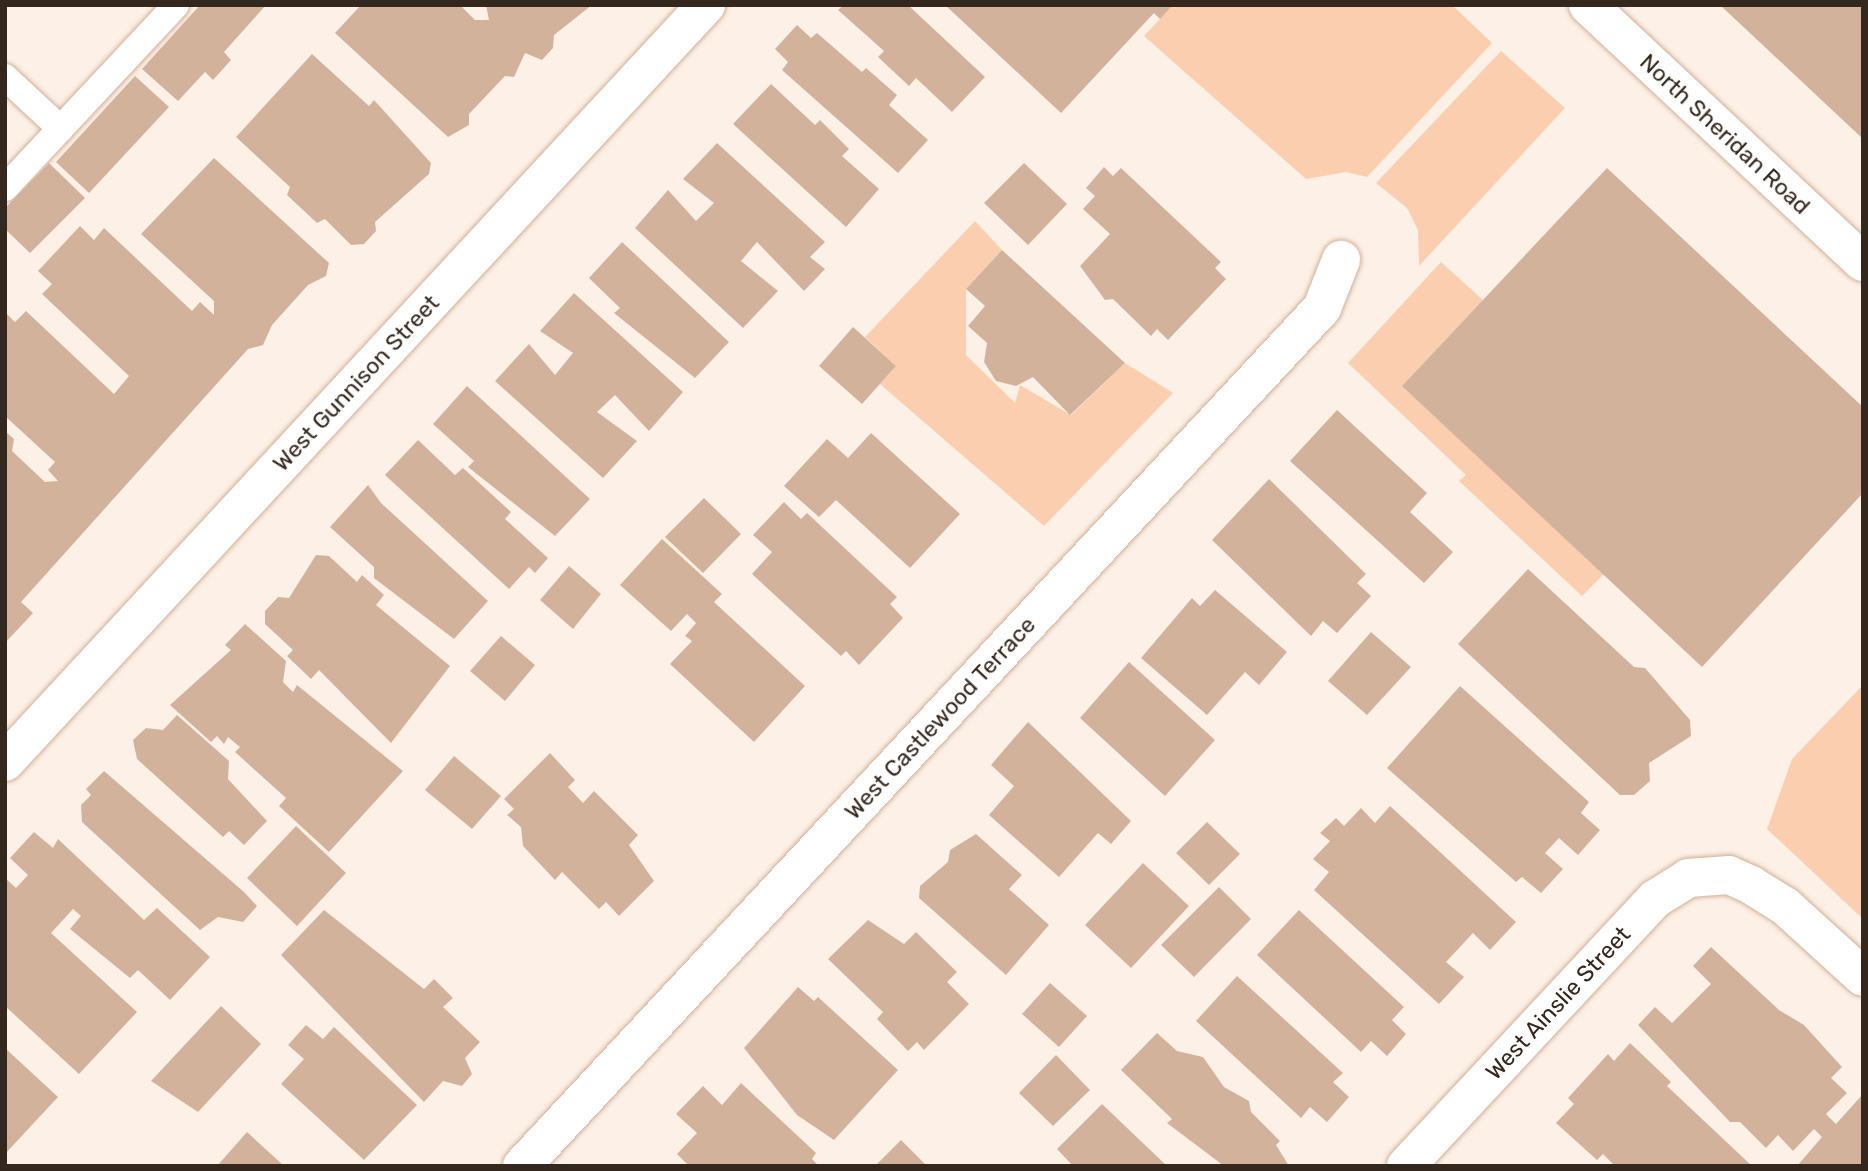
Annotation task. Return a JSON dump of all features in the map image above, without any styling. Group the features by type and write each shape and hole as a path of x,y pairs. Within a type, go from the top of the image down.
{"street":[{"name":"West Gunnison Street","path":"5,762 706,5"},
{"name":"North Sheridan Road","path":"1588,5 1863,262"},
{"name":"West Castlewood Terrace","path":"522,1166 1322,308 1341,260"},
{"name":"West Ainslie Street","path":"1406,1166 1655,899 1688,878 1730,875 1785,906 1863,977"}],"lane":[{"path":"5,188 176,5"},
{"path":"5,77 61,129"}],"shaded area":[{"path":"1173,5 1452,5 1492,43 1367,177 1346,172 1306,179 1144,36"},
{"path":"1501,51 1565,108 1419,266 1418,230 1407,208 1376,183"},
{"path":"975,221 1002,250 966,289 966,355 1015,403 1020,385 1071,415 1125,363 1173,393 1044,526 880,384 896,366 865,337"},
{"path":"1441,262 1483,300 1403,385 1604,574 1582,596 1459,481 1466,475 1348,363"},
{"path":"1863,685 1863,919 1767,829 1792,759"}],"building":[{"path":"200,5 266,5 224,52 231,60 213,80 205,72 178,101 142,69"},
{"path":"361,5 460,5 475,20 489,20 486,5 592,5 554,35 553,48 542,60 525,53 514,77 505,76 469,114 469,125 448,137 335,33"},
{"path":"844,5 908,5 985,77 952,112 916,78 909,86 878,57 884,51 838,10"},
{"path":"945,5 1173,5 1160,19 1154,13 1061,113"},
{"path":"1720,5 1863,5 1863,139"},
{"path":"797,25 811,38 817,33 862,72 866,68 897,95 889,105 928,140 898,173 782,70 788,62 775,49"},
{"path":"312,54 369,106 374,100 431,163 429,174 375,222 376,231 364,244 351,245 325,219 317,223 287,195 290,187 236,137"},
{"path":"135,76 169,107 89,193 56,162"},
{"path":"771,84 815,125 820,120 849,149 842,156 879,189 846,227 733,124"},
{"path":"717,143 825,242 810,257 825,269 804,291 757,242 741,261 778,291 743,328 635,228 668,190 696,221 714,203 683,179"},
{"path":"214,158 329,263 326,276 308,285 272,325 263,345 248,349 21,602 33,613 5,643 5,431 14,439 12,451 45,482 58,481 48,470 55,462 5,416 5,312 15,322 26,311 114,394 129,376 42,294 52,284 38,271 80,226 94,240 104,228 192,311 200,302 214,315 214,301 141,234"},
{"path":"49,163 85,198 30,253 5,229 5,208"},
{"path":"1024,163 1067,204 1028,245 984,203"},
{"path":"1104,167 1113,176 1121,168 1221,262 1215,268 1226,279 1168,340 1157,329 1151,336 1113,299 1105,300 1080,266 1110,234 1083,209 1095,196 1086,188"},
{"path":"1607,168 1863,407 1863,493 1702,667 1402,386"},
{"path":"622,242 729,342 695,378 614,313 620,308 589,278"},
{"path":"1002,250 1125,363 1070,415 1033,377 1016,386 996,381 984,362 987,343 968,326 985,306 966,289"},
{"path":"574,293 683,392 649,431 615,395 597,412 637,441 603,478 495,381 529,344 555,375 573,353 540,331"},
{"path":"853,327 896,366 862,404 819,366"},
{"path":"467,386 590,499 555,536 468,467 474,461 433,424"},
{"path":"1337,410 1427,493 1410,512 1453,552 1424,583 1290,461"},
{"path":"871,433 960,514 910,568 836,500 819,517 784,486 827,439 848,458"},
{"path":"418,440 455,475 463,468 511,512 505,519 548,558 535,573 529,567 509,589 385,475"},
{"path":"1269,479 1366,574 1357,583 1371,596 1337,633 1323,621 1311,636 1212,540"},
{"path":"368,485 381,503 488,601 454,639 374,578 374,567 330,527"},
{"path":"704,498 741,534 703,573 665,537"},
{"path":"784,502 801,519 807,513 897,597 890,604 903,618 859,665 846,651 841,656 752,574 772,552 753,535"},
{"path":"662,539 722,594 714,602 805,686 754,742 670,664 692,641 685,636 696,623 687,614 671,631 620,585"},
{"path":"316,555 329,556 357,582 362,575 384,595 376,605 450,666 391,743 319,670 311,679 287,656 293,650 265,624 265,611 278,597 289,598"},
{"path":"569,566 601,594 573,629 540,600"},
{"path":"1528,569 1634,667 1645,668 1690,720 1691,736 1649,763 1650,781 1634,795 1620,795 1458,644"},
{"path":"1215,590 1287,652 1259,685 1245,672 1207,715 1141,658 1192,598 1200,606"},
{"path":"245,624 286,661 283,682 293,692 297,685 403,771 329,852 279,806 286,798 235,752 240,747 228,737 224,744 217,736 211,742 170,705 231,650 225,645"},
{"path":"1371,632 1411,667 1367,715 1328,681"},
{"path":"501,636 535,665 505,701 470,671"},
{"path":"1129,662 1215,740 1165,796 1080,718"},
{"path":"1460,686 1589,802 1581,813 1600,830 1578,855 1559,838 1545,853 1563,869 1541,893 1522,877 1516,882 1387,768"},
{"path":"177,715 229,761 228,779 267,821 244,845 229,831 223,837 137,759 133,740 146,728 163,730"},
{"path":"1028,722 1131,821 1111,844 1098,833 1059,877 989,815 1014,786 991,765"},
{"path":"550,753 575,780 568,787 583,803 594,791 638,835 629,845 654,881 619,916 606,902 599,909 562,872 555,880 523,846 521,827 507,815 514,809 504,799"},
{"path":"454,756 501,796 472,829 425,790"},
{"path":"104,771 257,906 243,922 218,917 200,930 82,822 81,805 91,795 86,789"},
{"path":"1390,806 1516,922 1490,950 1473,933 1446,962 1464,977 1439,1004 1314,890 1329,872 1313,859 1330,841 1320,833 1336,818 1344,826 1361,808 1375,823"},
{"path":"1207,822 1240,854 1209,885 1176,853"},
{"path":"296,826 346,873 297,926 247,878"},
{"path":"34,832 53,848 58,839 144,920 157,908 210,957 170,1000 138,970 130,978 70,929 81,916 73,909 51,933 137,1012 79,1074 5,1006 5,878 16,888 28,875 10,858"},
{"path":"976,834 1022,875 1009,889 1049,925 1006,975 919,898 920,886 948,862 950,850"},
{"path":"1143,863 1189,906 1131,968 1085,925"},
{"path":"1219,887 1251,919 1194,977 1161,945"},
{"path":"324,910 424,989 434,979 453,998 443,1007 480,1042 465,1058 472,1074 462,1086 443,1081 424,1102 281,955"},
{"path":"1299,910 1404,1007 1392,1020 1406,1034 1387,1056 1371,1041 1361,1052 1257,955"},
{"path":"868,920 904,944 916,932 957,972 947,982 969,1004 924,1050 917,1042 908,1051 877,1019 883,1012 828,959"},
{"path":"1711,947 1779,1010 1804,1025 1842,1067 1831,1078 1847,1093 1826,1114 1836,1124 1863,1094 1863,1166 1797,1166 1822,1137 1814,1129 1793,1151 1778,1135 1766,1148 1740,1122 1730,1122 1638,1025 1655,1007 1672,1023 1711,984 1693,966"},
{"path":"1237,976 1343,1073 1333,1082 1349,1097 1327,1122 1310,1107 1301,1118 1196,1021"},
{"path":"1050,983 1087,1016 1059,1047 1022,1014"},
{"path":"798,987 814,1001 818,997 898,1070 834,1140 797,1115 744,1048"},
{"path":"221,1006 261,1044 198,1112 151,1081"},
{"path":"306,1025 323,1039 334,1027 417,1105 364,1160 281,1084 304,1059 288,1045"},
{"path":"1157,1033 1177,1051 1203,1057 1224,1087 1249,1101 1251,1112 1280,1141 1276,1145 1289,1166 1224,1166 1167,1123 1172,1119 1121,1070"},
{"path":"1630,1043 1671,1082 1667,1086 1752,1166 1615,1166 1603,1154 1597,1160 1556,1123 1574,1104 1568,1098 1608,1054 1614,1061"},
{"path":"5,1048 58,1097 5,1154"},
{"path":"1056,1055 1090,1090 1053,1126 1019,1093"},
{"path":"741,1083 816,1153 812,1159 819,1166 689,1166 677,1154 697,1133 676,1114 703,1086 722,1105"},
{"path":"1102,1104 1167,1166 1073,1166 1057,1149"},
{"path":"247,1132 284,1166 217,1166"},
{"path":"901,1140 927,1166 875,1166"}]}
